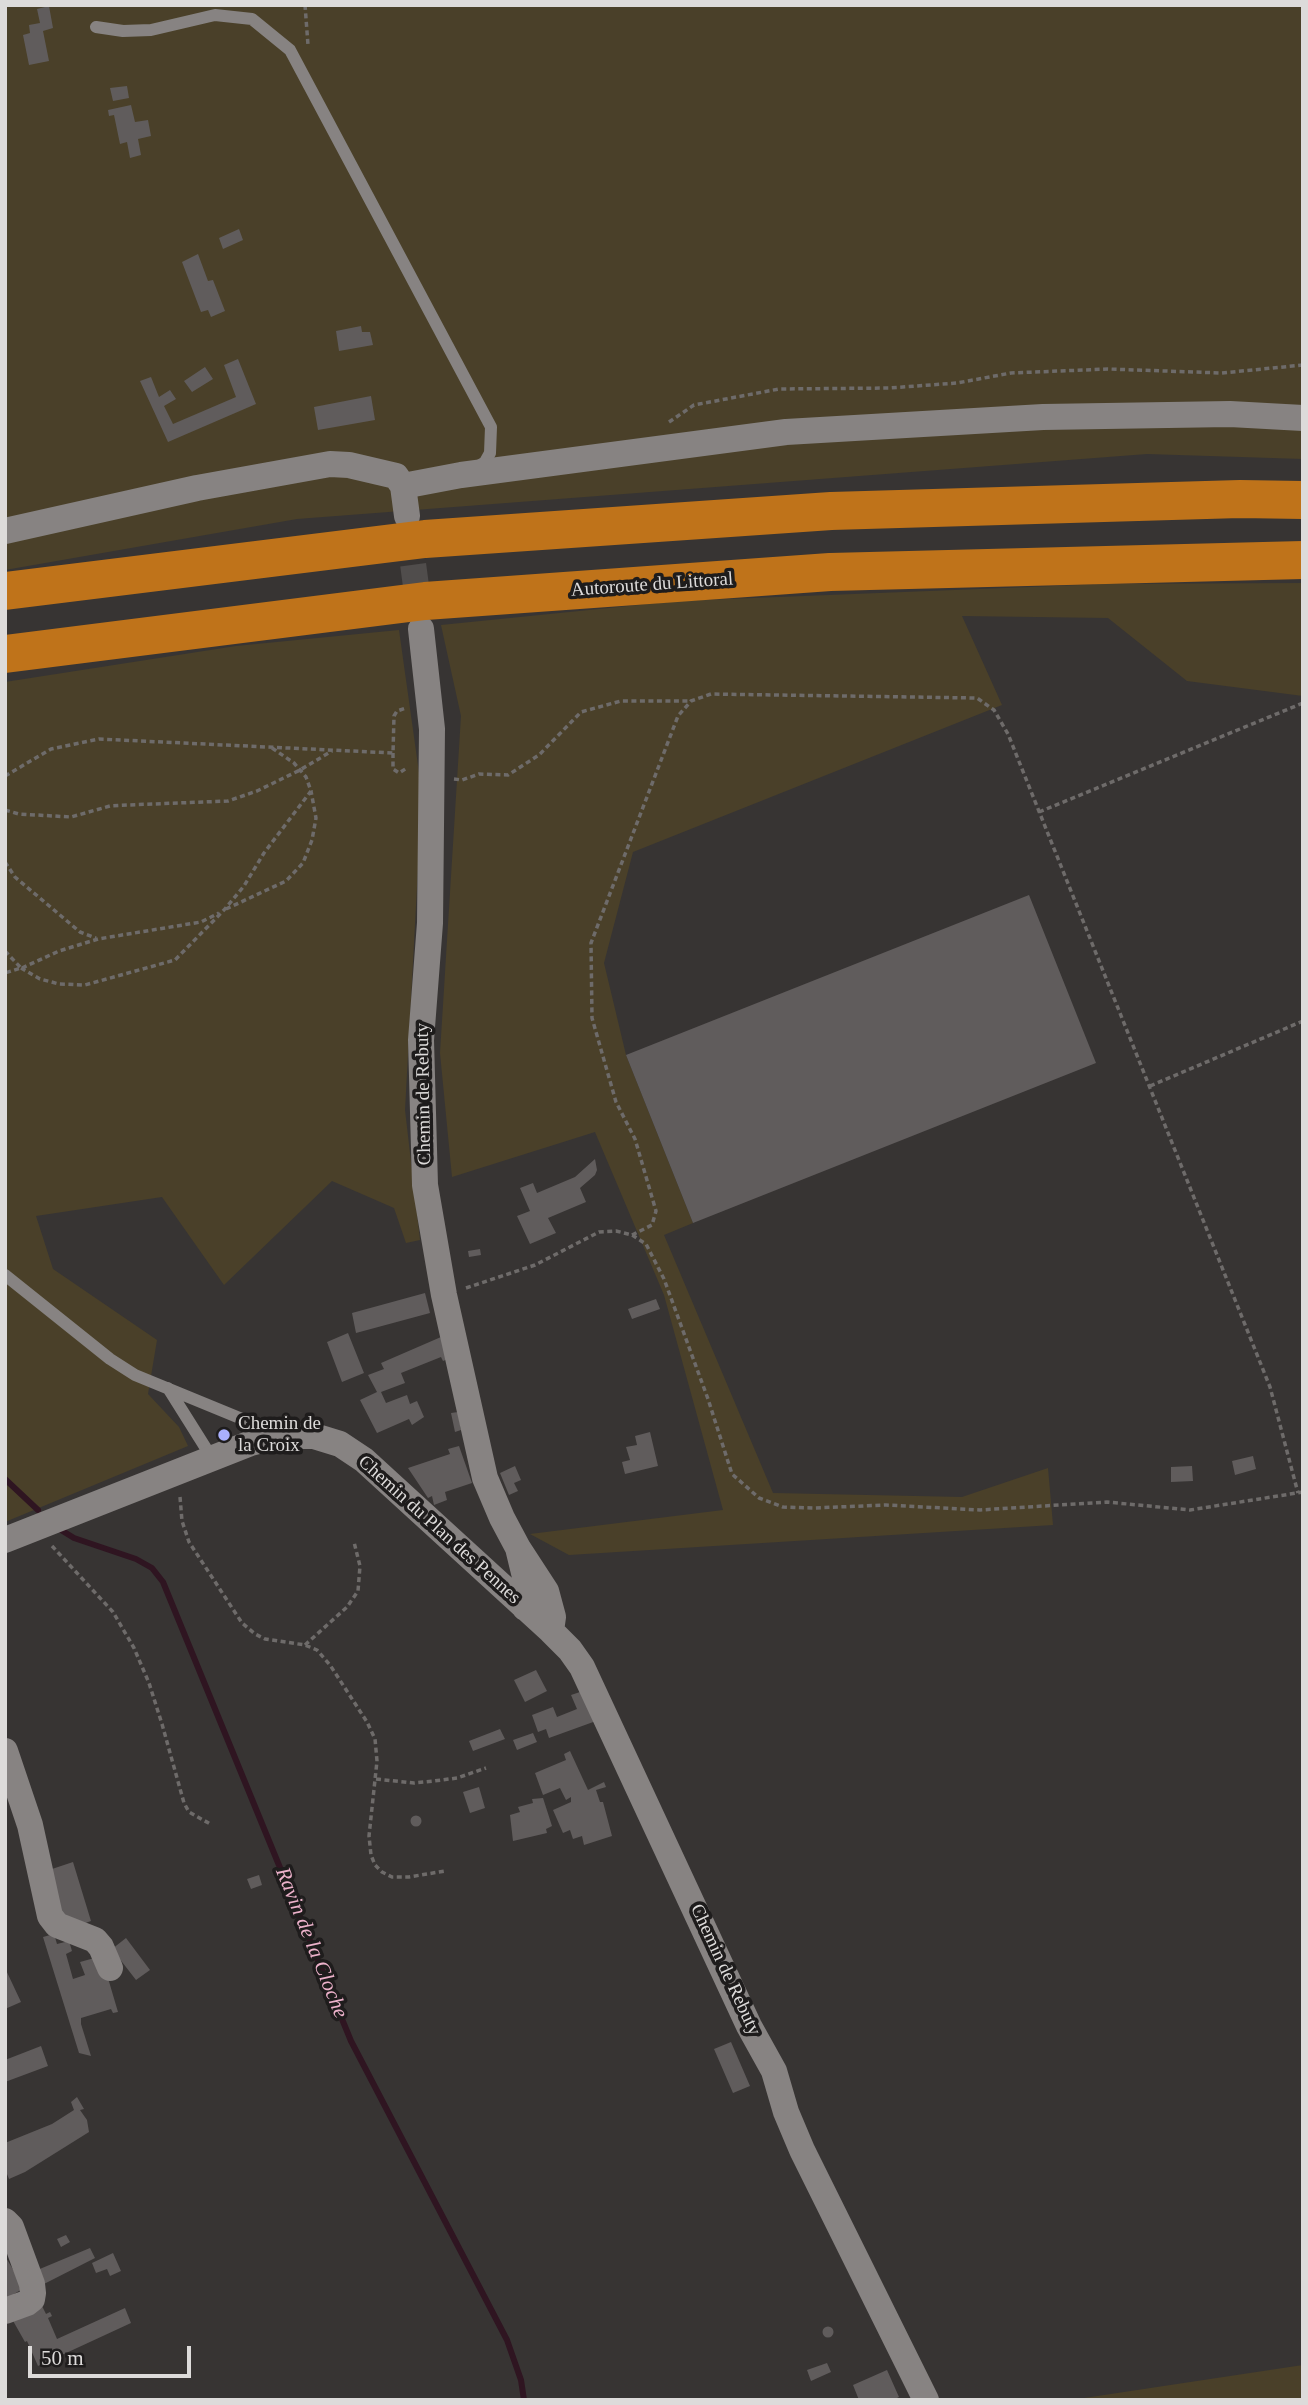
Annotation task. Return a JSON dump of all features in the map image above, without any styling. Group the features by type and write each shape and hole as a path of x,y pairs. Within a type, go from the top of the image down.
{"highway":[{"path":"5,591 425,539 831,510 1240,499 1303,500"},
{"name":"Autoroute du Littoral","path":"5,654 453,599 830,572 1303,560"}],"street":[{"path":"403,486 461,475 786,432 1030,418 1230,414 1303,418"},
{"path":"5,531 197,488 330,464 349,465 396,477 403,486 407,516"},
{"name":"Chemin de Rebuty","path":"421,629 432,729 430,923 421,1040 425,1185 444,1295 485,1478 518,1548 546,1591 553,1616 551,1631 582,1667 749,2026 774,2071 802,2150 921,2398"},
{"name":"Chemin du Plan des Pennes","path":"5,1541 259,1440 301,1434 340,1444 352,1451 551,1631"},
{"name":"Chemin de Rebuty","path":"518,1548 526,1581 525,1608"},
{"path":"5,1751 30,1825 50,1916 57,1925 95,1940 110,1968"},
{"path":"5,2221 11,2227 33,2292 32,2299 27,2303 5,2311"}],"lane":[{"path":"96,27 123,31 151,30 215,15 252,19 290,50 491,427 490,453 485,462 461,475"},
{"path":"5,1275 110,1359 135,1375 247,1422 253,1426 259,1440"},
{"path":"168,1388 212,1458"}],"path":[{"path":"625,454 694,405 779,389 890,388 957,383 1025,373 1108,369 1222,373 1303,365"},
{"path":"431,777 462,780 479,774 508,775 539,755 581,712 621,701 691,701 711,694 977,698 994,710 1008,734 1040,812 1270,1387 1300,1493 1190,1510 1107,1502 979,1510 886,1505 783,1507 759,1497 732,1474 664,1279 646,1244 632,1235 616,1231 599,1232 535,1265 444,1295"},
{"path":"632,1235 652,1225 656,1211 635,1139 616,1102 592,1018 591,943 678,716 691,701"},
{"path":"1040,812 1303,703"},
{"path":"5,776 51,749 99,739 393,753 394,716 397,711 429,706"},
{"path":"5,973 59,951 98,939 201,922 286,881 303,863 312,840 316,818 312,791 306,777 294,763 272,747"},
{"path":"5,810 19,814 71,817 128,804 228,802 300,770 334,750"},
{"path":"5,951 21,968 40,979 59,984 85,985 175,960 224,911 312,791"},
{"path":"5,862 15,877 80,932 98,939"},
{"path":"1150,1086 1303,1021"},
{"path":"172,1473 179,1492 182,1521 189,1542 242,1623 265,1639 306,1645 317,1650 331,1665 367,1722 375,1739 376,1779 369,1836 375,1865 392,1877 445,1871"},
{"path":"41,1526 52,1546 113,1612 134,1648 162,1724 184,1803 189,1812 212,1825"},
{"path":"306,1645 347,1607 358,1591 360,1566 354,1542"},
{"path":"376,1779 434,1782 457,1778 486,1768"}],"shaded area":[{"path":"5,5 1303,5 1303,459 1147,454 297,519 5,570"},
{"path":"1303,583 1303,696 1187,681 1108,618 962,616 1002,705 633,852 604,963 626,1055 693,1223 664,1235 773,1493 962,1497 1048,1468 1053,1525 569,1555 530,1534 723,1510 664,1295 595,1132 452,1177 440,1053 461,716 441,625 678,601 1105,584"},
{"path":"399,630 422,794 405,1110 420,1240 406,1243 394,1208 332,1181 224,1285 162,1197 36,1216 53,1269 157,1340 148,1394 179,1427 188,1446 5,1522 5,682 236,646"},
{"path":"1303,2365 1303,2400 1071,2400"}],"building":[{"path":"49,6 53,28 43,31 49,61 29,65 23,35 30,33 29,25 40,23 37,9"},
{"path":"127,86 129,98 113,101 110,88"},
{"path":"131,105 135,122 148,120 151,136 138,139 141,155 130,158 127,142 120,144 114,115 109,116 108,110"},
{"path":"239,229 243,240 223,249 219,238"},
{"path":"198,254 208,281 213,280 225,311 211,317 208,310 201,312 182,262"},
{"path":"361,326 362,332 370,332 373,345 339,351 336,331"},
{"path":"238,359 256,404 168,442 140,381 151,377 159,397 170,390 176,399 164,406 173,424 236,397 224,365"},
{"path":"205,367 213,379 192,392 184,381"},
{"path":"371,396 375,420 318,430 314,407"},
{"path":"1029,895 1096,1063 693,1223 626,1055"},
{"path":"595,1159 595,1175 580,1188 586,1202 548,1218 556,1233 530,1244 517,1216 530,1211 520,1188 533,1183 537,1193 575,1177"},
{"path":"480,1249 481,1255 469,1257 468,1251"},
{"path":"425,1293 430,1313 356,1333 352,1313"},
{"path":"656,1299 660,1309 632,1319 628,1309"},
{"path":"348,1333 364,1373 342,1382 327,1342"},
{"path":"441,1337 448,1359 443,1361 441,1357 401,1373 405,1383 381,1392 386,1403 407,1395 410,1404 417,1401 424,1417 412,1425 409,1419 377,1433 360,1400 377,1392 368,1375 384,1369 381,1363"},
{"path":"458,1412 461,1430 455,1432 451,1413"},
{"path":"650,1432 658,1466 625,1474 622,1462 630,1460 626,1447 637,1445 635,1436"},
{"path":"459,1446 472,1483 445,1492 447,1500 434,1505 432,1496 428,1498 408,1468 450,1454 448,1449"},
{"path":"1253,1456 1256,1469 1235,1475 1232,1461"},
{"path":"515,1466 521,1480 514,1483 518,1491 509,1495 500,1473"},
{"path":"1192,1466 1193,1481 1171,1482 1171,1467"},
{"path":"536,1670 547,1691 525,1702 514,1680"},
{"path":"580,1692 596,1721 549,1738 546,1729 538,1732 532,1715 553,1707 557,1717 577,1709 571,1695"},
{"path":"500,1729 505,1739 473,1751 469,1741"},
{"path":"533,1733 537,1742 517,1750 513,1740"},
{"path":"570,1751 588,1790 604,1782 606,1787 596,1790 600,1802 603,1802 612,1836 584,1845 582,1836 573,1839 570,1830 563,1833 553,1810 571,1802 571,1797 566,1800 560,1788 543,1795 535,1773 566,1760 564,1754"},
{"path":"479,1787 485,1808 470,1813 463,1792"},
{"path":"543,1798 552,1826 546,1829 547,1833 513,1841 510,1815 520,1812 518,1807 533,1803 532,1799"},
{"path":"416,1816 420,1817 420,1825 416,1826 412,1825 411,1821 412,1817"},
{"path":"73,1862 91,1921 80,1925 61,1916 46,1871"},
{"path":"259,1875 262,1885 251,1889 247,1879"},
{"path":"54,1934 57,1944 69,1941 72,1951 66,1954 73,1979 85,1975 80,1962 98,1957 105,1968 118,2012 113,2013 111,2009 81,2018 91,2056 79,2053 43,1937"},
{"path":"126,1938 150,1970 136,1980 112,1949"},
{"path":"5,1968 21,2002 5,2009"},
{"path":"731,2042 750,2086 733,2093 714,2049"},
{"path":"41,2046 48,2066 5,2082 5,2060"},
{"path":"77,2097 84,2109 80,2110 87,2120 89,2132 9,2179 5,2169 5,2143 52,2124 74,2110 71,2102"},
{"path":"66,2235 70,2242 61,2247 57,2239"},
{"path":"90,2248 95,2258 44,2284 35,2271"},
{"path":"113,2253 121,2271 110,2276 107,2269 96,2273 92,2263"},
{"path":"5,2256 24,2288 14,2294 17,2299 5,2299"},
{"path":"42,2306 46,2314 50,2312 52,2316 48,2318 57,2339 125,2308 131,2323 38,2366 27,2341 25,2342 12,2319"},
{"path":"828,2327 832,2328 832,2336 828,2337 824,2336 823,2332 824,2328"},
{"path":"827,2363 831,2372 811,2381 807,2370"},
{"path":"887,2370 899,2397 893,2400 859,2400 853,2385"}],"waterway":[{"name":"Ravin de la Cloche","path":"5,1479 38,1510"},
{"name":"Ravin de la Cloche","path":"61,1530 74,1538 136,1559 152,1568 163,1582 351,2041 507,2340 521,2380 524,2400"}],"tunnel":[{"path":"408,526 420,616"}],"place":[{"name":"Chemin de la Croix","path":"224,1435"}]}
